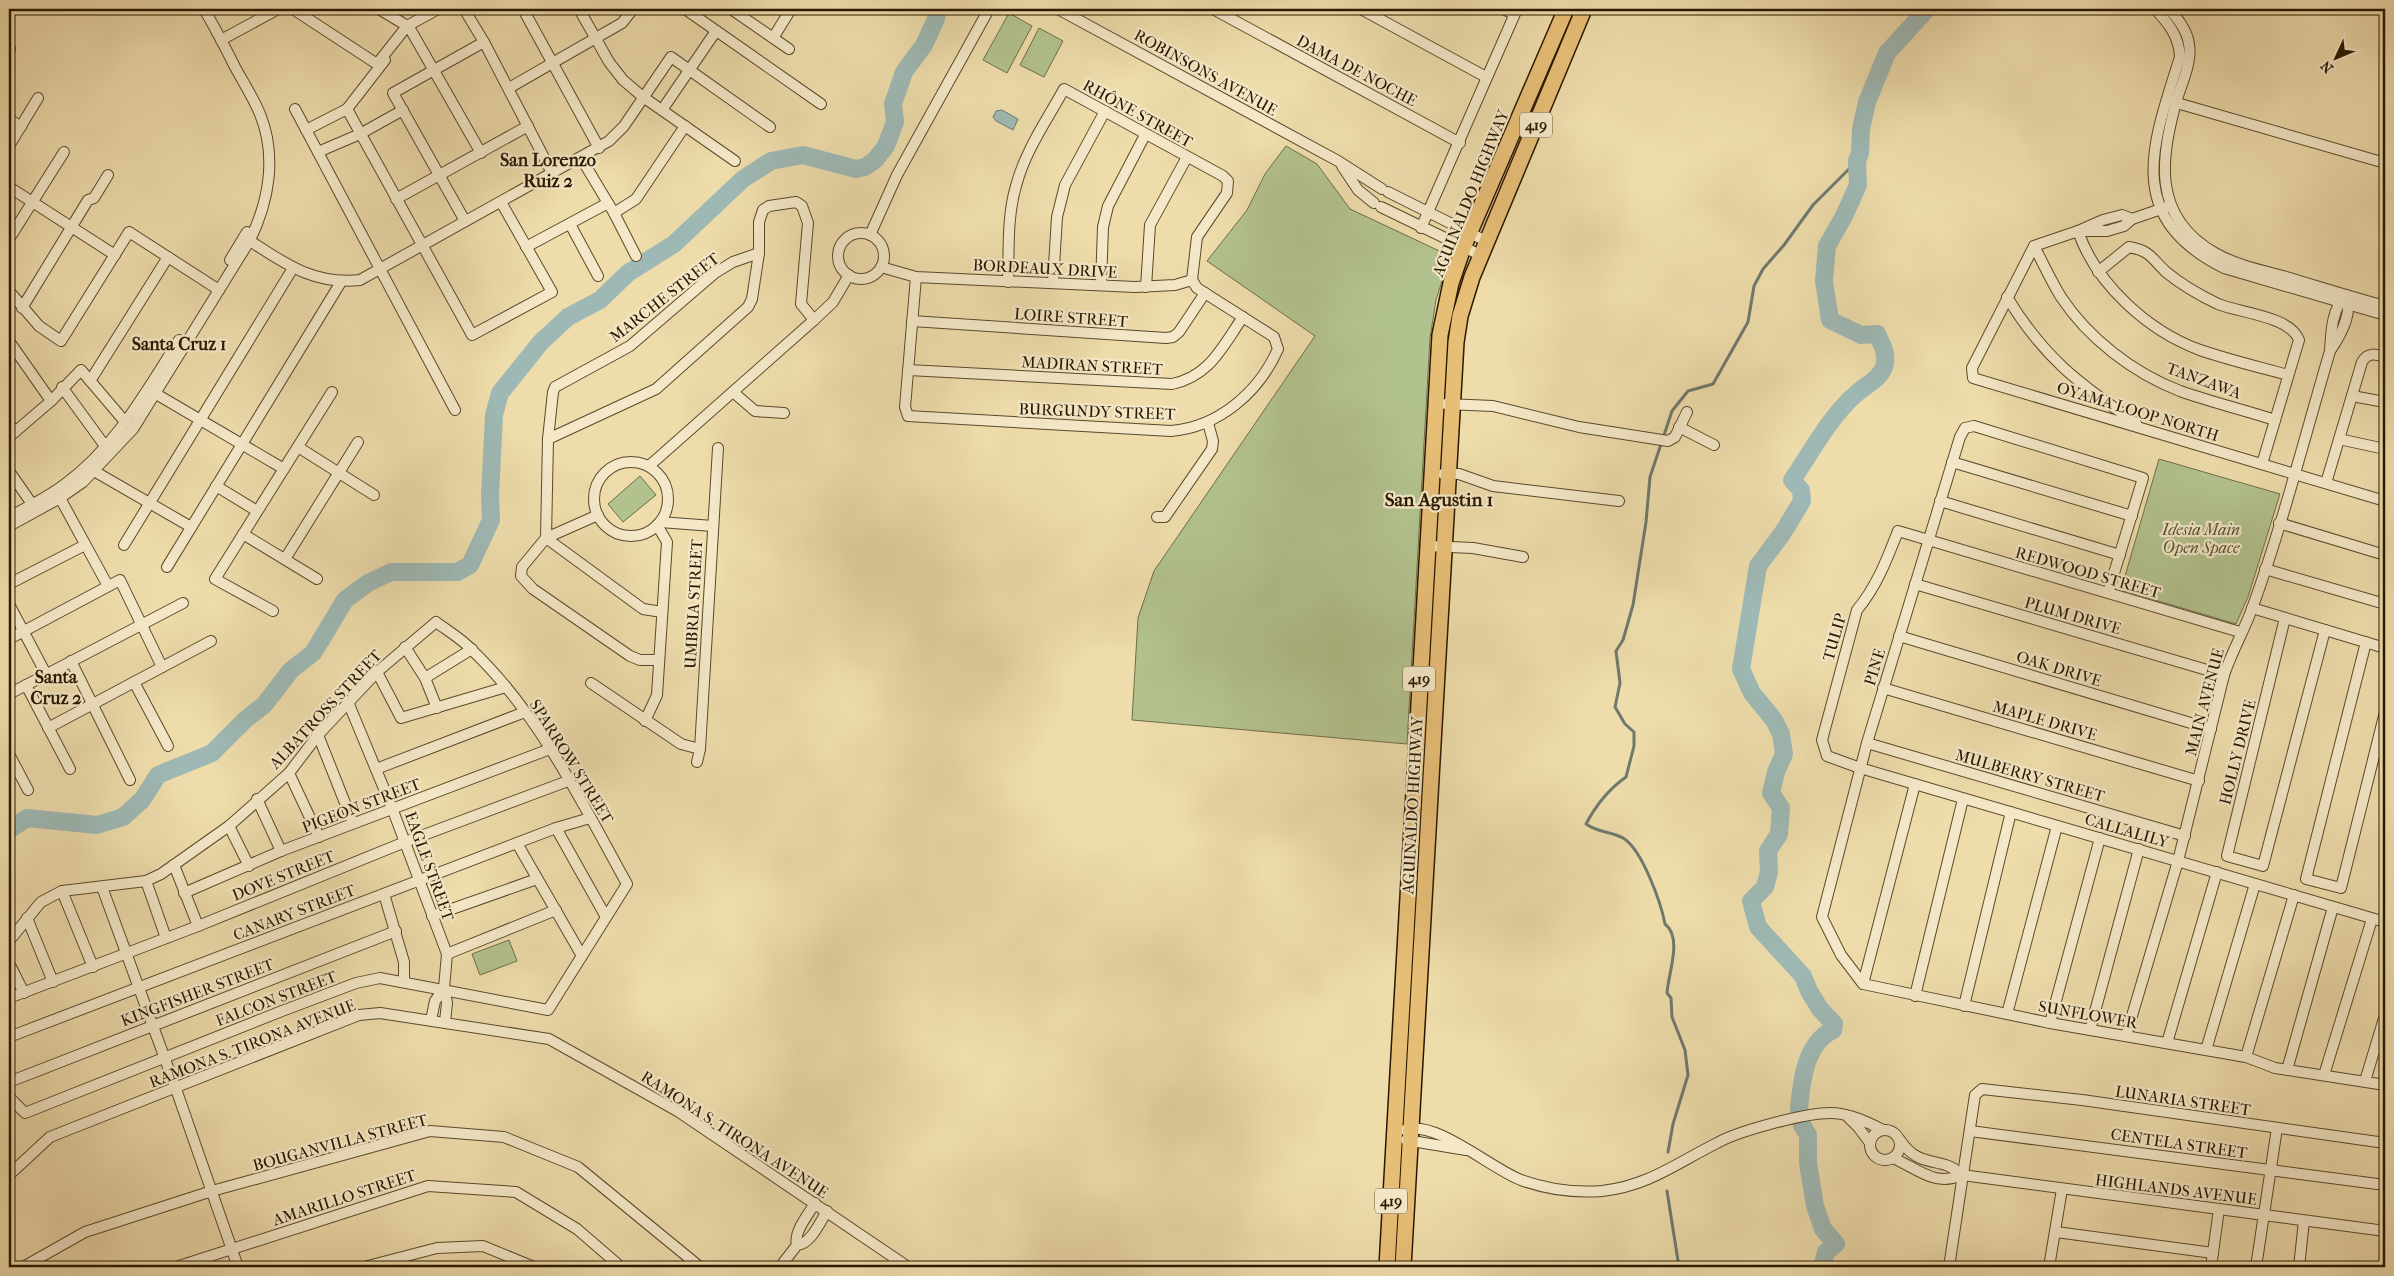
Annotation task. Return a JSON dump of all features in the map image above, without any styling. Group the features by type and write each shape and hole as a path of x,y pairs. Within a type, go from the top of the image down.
{"highway":[{"name":"AGUINALDO HIGHWAY","path":"1387,1267 1435,403 1442,322 1451,283 1463,248 1566,9"},
{"name":"AGUINALDO HIGHWAY","path":"1403,1267 1456,342 1460,316 1480,255 1584,9"},
{"path":"1420,672 1437,673"}],"street":[{"path":"197,9 249,104 261,140 263,155 261,188 247,238"},
{"path":"9,526 60,498 94,470 133,429 151,392 264,209 270,172 269,155 260,115 204,9"},
{"path":"221,40 278,9"},
{"path":"293,9 377,64 408,27 438,9"},
{"path":"379,9 408,27 481,153"},
{"path":"464,9 509,88 552,173"},
{"path":"523,9 599,148"},
{"path":"579,9 618,74 643,97 735,161"},
{"path":"509,88 622,23 633,9"},
{"path":"684,9 821,104"},
{"path":"731,9 789,49"},
{"path":"773,38 791,9"},
{"path":"870,234 898,176 989,9"},
{"name":"ROBINSONS AVENUE","path":"1058,9 1338,161 1385,191 1486,241"},
{"name":"DAMA DE NOCHE","path":"1212,9 1460,143"},
{"path":"1361,9 1486,77"},
{"path":"1421,228 1460,143 1486,77 1515,12 1503,9"},
{"path":"2155,9 2175,34 2180,57 2165,144 2165,207 2188,232 2215,253 2385,315"},
{"path":"2168,9 2184,28 2190,45 2189,61 2171,101"},
{"path":"306,130 347,109 408,27"},
{"path":"662,110 716,31"},
{"path":"465,222 393,93 484,42"},
{"path":"247,238 294,268 323,280 341,282 360,280 599,148 617,134 671,57 770,127"},
{"name":"RHÔNE STREET","path":"1008,282 1010,221 1015,186 1029,152 1064,89 1223,176 1228,181 1227,194 1198,237 1192,280"},
{"path":"9,146 38,98"},
{"path":"2171,101 2385,163"},
{"path":"295,109 455,410"},
{"path":"347,109 421,246 472,335 552,292 501,202"},
{"path":"318,152 360,134 403,110"},
{"path":"1053,282 1057,217 1065,185 1105,111"},
{"path":"9,119 21,127"},
{"path":"396,199 528,126"},
{"path":"614,213 636,199 685,126"},
{"path":"1101,285 1103,227 1108,206 1145,135"},
{"path":"9,239 64,152"},
{"path":"1146,288 1150,226 1187,157"},
{"path":"581,158 614,213 636,256"},
{"name":"ROBINSONS AVENUE","path":"1338,161 1358,190 1378,205 1421,228 1480,255"},
{"path":"22,308 88,200 94,198 108,175"},
{"path":"9,187 115,255"},
{"path":"548,439 656,389 748,308 752,299 759,253 759,222 763,210 770,206 796,202 802,206 808,223 801,304 814,320"},
{"path":"526,247 608,203"},
{"path":"2145,429 2081,384 2053,359 2026,328 2008,297 2034,246 2103,220 2122,215 2132,219 2165,207"},
{"path":"570,224 598,276"},
{"path":"2078,231 2085,250 2098,272 2117,294 2141,315 2175,338 2199,350 2288,376"},
{"path":"9,291 39,326 61,341 129,232 216,288"},
{"path":"855,233 870,234 881,245 882,264 876,273 863,279 849,275 839,264 838,256 842,242 855,233"},
{"name":"TANZAWA","path":"2034,246 2061,296 2083,326 2108,349 2137,369 2178,390 2275,420"},
{"path":"2098,272 2129,248 2144,250 2153,256 2165,271 2196,294 2226,307 2284,324 2296,332 2298,340 2262,464"},
{"name":"MARCHE STREET","path":"546,538 548,439 552,392 555,387 630,346 715,273 733,262 759,253"},
{"path":"90,382 168,257"},
{"name":"BORDEAUX DRIVE","path":"882,264 916,277 1008,282 1053,282 1146,288 1192,280"},
{"path":"124,545 294,268"},
{"path":"649,466 833,302 849,275"},
{"name":"BURGUNDY STREET","path":"916,277 905,411 908,416 1171,431 1195,428 1208,423 1232,408 1250,392 1278,348 1274,337 1205,293 1192,280"},
{"path":"167,567 341,282"},
{"name":"LOIRE STREET","path":"912,321 1166,338 1173,337 1179,332 1205,293"},
{"name":"OYAMA LOOP NORTH","path":"2008,297 1972,368 1973,378 2385,501"},
{"path":"2344,300 2385,306"},
{"name":"MAIN AVENUE","path":"2126,1036 2185,836 2224,675 2266,569 2330,351 2330,336 2344,300"},
{"name":"MADIRAN STREET","path":"908,370 1172,384 1190,379 1207,368 1243,317"},
{"path":"9,341 51,401"},
{"path":"2326,483 2366,356 2371,354 2385,356"},
{"path":"11,431 51,401 62,387 81,370 126,423"},
{"path":"62,387 106,446"},
{"path":"151,392 284,469"},
{"path":"9,517 66,484 106,446 151,392"},
{"path":"273,611 215,579 332,392"},
{"path":"734,392 755,411 784,413"},
{"path":"2352,396 2385,402"},
{"path":"1435,403 1493,406 1580,427 1663,440 1675,437 1686,412"},
{"path":"1157,518 1165,517 1212,449 1213,441 1208,423"},
{"name":"PINE","path":"1863,984 1841,955 1822,917 1860,768 1883,688 1952,462 1965,428 1974,426 2143,478 2132,516"},
{"path":"1679,427 1714,445"},
{"path":"2339,439 2385,449"},
{"path":"285,559 358,442"},
{"path":"298,447 374,495"},
{"name":"UMBRIA STREET","path":"697,762 700,748 718,448"},
{"path":"629,461 649,466 662,479 668,496 667,506 658,524 642,534 625,535 609,528 598,515 594,495 596,484 609,468 629,461"},
{"path":"1952,462 2132,516 2108,593"},
{"path":"94,470 191,527"},
{"path":"9,471 32,504"},
{"path":"1431,474 1459,474 1493,486 1619,501"},
{"path":"216,486 258,511"},
{"path":"60,498 108,586"},
{"path":"1940,501 2120,555"},
{"path":"598,515 546,538 532,553 520,572 521,576 528,585 634,658 659,660"},
{"path":"2279,523 2385,555"},
{"path":"658,524 713,526"},
{"path":"646,722 656,699 667,542 658,524"},
{"name":"TULIP","path":"1860,768 1827,756 1822,740 1848,639 1857,610 1869,596 1880,575 1898,530 1928,540"},
{"path":"243,534 317,578"},
{"path":"546,538 643,609 662,612"},
{"name":"REDWOOD STREET","path":"1928,540 2240,632"},
{"path":"9,584 85,545"},
{"path":"1427,546 1473,548 1523,557"},
{"path":"2266,569 2385,604"},
{"path":"9,639 120,580 162,667"},
{"name":"PLUM DRIVE","path":"1915,584 2224,675"},
{"path":"9,694 183,603"},
{"path":"9,604 46,674"},
{"path":"2252,608 2385,648"},
{"name":"HOLLY DRIVE","path":"2285,618 2227,856 2263,866 2325,630"},
{"name":"ALBATROSS STREET","path":"9,941 41,902 62,891 146,881 174,865 229,826 257,799 289,773 318,735 377,672 436,622"},
{"name":"SPARROW STREET","path":"436,622 472,649 506,687 550,749 590,818 627,884 606,918"},
{"name":"OAK DRIVE","path":"1899,636 2211,729"},
{"path":"48,728 211,641"},
{"path":"2366,642 2306,879 2341,888 2385,712"},
{"path":"405,647 425,678 437,708"},
{"path":"425,678 472,649"},
{"path":"71,660 130,780"},
{"path":"377,672 400,718 506,687"},
{"path":"134,682 168,746"},
{"path":"591,683 681,744 700,748"},
{"path":"26,685 70,769"},
{"name":"MAPLE DRIVE","path":"1883,688 2199,781"},
{"name":"EAGLE STREET","path":"348,702 392,808 447,954 444,988 447,1003 445,1022"},
{"path":"376,769 525,712"},
{"path":"318,735 353,823"},
{"name":"MULBERRY STREET","path":"1867,743 2185,836"},
{"name":"PIGEON STREET","path":"184,893 353,823 550,749"},
{"path":"9,754 28,790"},
{"name":"CALLALILY","path":"1860,768 2385,922"},
{"path":"289,773 319,837"},
{"name":"DOVE STREET","path":"9,998 198,926 405,842 568,781"},
{"path":"1863,984 1915,784"},
{"path":"257,799 282,851"},
{"path":"1915,996 1963,799"},
{"path":"1964,1006 2011,812"},
{"name":"CANARY STREET","path":"9,1037 556,828 590,818"},
{"path":"229,826 249,866"},
{"path":"2007,1014 2057,826"},
{"path":"518,844 582,956 606,918 556,828"},
{"path":"2050,1022 2100,838"},
{"path":"2090,1030 2139,849"},
{"path":"174,865 198,926"},
{"path":"2167,1042 2217,872"},
{"path":"432,916 537,879"},
{"path":"146,881 166,938"},
{"path":"2206,1050 2255,884"},
{"path":"102,887 165,1058 238,1267"},
{"path":"62,891 93,967"},
{"path":"384,894 404,962 404,981"},
{"path":"2246,1057 2294,895"},
{"path":"2287,1070 2333,907"},
{"path":"447,954 556,910"},
{"path":"28,918 53,982"},
{"path":"2324,1075 2372,918"},
{"name":"KINGFISHER STREET","path":"9,1082 152,1024 396,931"},
{"name":"FALCON STREET","path":"9,1097 25,1113 356,983 380,978 444,988 548,1010 582,956"},
{"path":"9,962 24,993"},
{"name":"SUNFLOWER","path":"1863,984 1964,1006 2246,1057 2275,1068 2385,1085"},
{"name":"EAGLE STREET","path":"431,1020 435,1001 444,988"},
{"name":"RAMONA S. TIRONA AVENUE","path":"9,1174 50,1137 176,1089 359,1015 380,1013 549,1039 679,1112 908,1267"},
{"path":"2365,1081 2385,1015"},
{"name":"LUNARIA STREET","path":"1970,1130 1975,1095 1982,1089 2082,1100 2385,1143"},
{"path":"1395,1134 1411,1135 1422,1129 1450,1138 1497,1169 1540,1186 1584,1192 1602,1191 1637,1184 1658,1176 1719,1141 1738,1134 1816,1114 1845,1115 1894,1132 1900,1140 1900,1150 1893,1158 1879,1159 1872,1153 1870,1143 1858,1126 1845,1115"},
{"path":"2256,1267 2276,1128"},
{"path":"1870,1143 1875,1134 1884,1130"},
{"path":"1949,1267 1970,1130"},
{"name":"CENTELA STREET","path":"1970,1130 2385,1185"},
{"name":"BOUGANVILLA STREET","path":"23,1267 85,1232 212,1191 430,1131 504,1137 578,1167 696,1266"},
{"name":"HIGHLANDS AVENUE","path":"1900,1140 1914,1157 1954,1167 1962,1175"},
{"name":"HIGHLANDS AVENUE","path":"1893,1158 1932,1178 1950,1181 1962,1175 2385,1231"},
{"name":"AMARILLO STREET","path":"176,1267 428,1186 516,1192 578,1229 620,1267"},
{"path":"2049,1267 2062,1189"},
{"path":"780,1267 797,1245 798,1233 815,1203"},
{"path":"2211,1267 2218,1209"},
{"path":"797,1245 803,1245 808,1240 827,1211"},
{"path":"2299,1267 2304,1221"},
{"path":"2056,1232 2213,1253"},
{"path":"364,1267 437,1248 484,1246 534,1267"}],"green space":[{"path":"1009,13 1032,26 1007,73 983,60"},
{"path":"1039,28 1063,41 1044,77 1020,65"},
{"path":"1286,146 1317,164 1350,209 1450,256 1436,300 1430,338 1407,744 1132,720 1138,618 1154,571 1315,336 1207,261 1247,210 1265,174"},
{"name":"Idesia Main Open Space","path":"2159,459 2280,494 2248,597 2236,624 2121,590"},
{"path":"640,476 656,495 623,522 608,504"},
{"path":"509,940 517,961 480,975 472,954"}],"water":[{"path":"1002,110 1018,119 1013,130 996,121 993,117 996,111"}],"waterway":[{"path":"9,830 27,818 97,825 123,817 142,800 158,775 212,753 246,719 264,705 291,670 313,653 345,600 368,583 391,572 457,572 470,565 491,520 490,495 494,415 500,393 541,342 568,317 600,300 628,273 674,244 743,179 771,161 803,155 856,169 865,167 875,160 886,146 895,122 893,104 904,72 924,45 936,19 938,9"},
{"path":"1799,1110 1803,1076 1810,1054 1816,1044 1833,1030 1834,1024 1820,1009 1809,991 1803,976 1758,927 1751,901 1765,887 1769,872 1768,851 1779,834 1781,808 1771,793 1776,772 1784,754 1781,734 1774,720 1752,693 1741,669 1758,566 1782,534 1802,501 1801,490 1792,480 1838,412 1876,378 1884,367 1885,354 1877,334 1861,335 1830,320 1824,281 1827,246 1844,216 1858,185 1857,161 1860,153 1861,129 1867,102 1887,53 1927,9"},
{"path":"1668,1152 1673,1124 1688,1075 1685,1050 1672,1017 1671,998 1667,993 1673,957 1673,938 1665,924 1650,877 1637,853 1623,838 1586,824 1603,798 1626,777 1634,746 1634,732 1625,724 1615,707 1620,683 1616,651 1623,640 1633,605 1646,522 1650,477 1672,411 1688,391 1713,384 1748,322 1754,286 1763,269 1784,245 1813,205 1857,161"},
{"path":"1802,1125 1808,1135 1808,1163 1815,1206 1823,1229 1836,1244 1826,1252 1822,1267"},
{"path":"1667,1191 1679,1267"}],"district":[{"name":"San Lorenzo Ruiz 2","path":"548,170"},
{"name":"Santa Cruz 1","path":"179,344"},
{"name":"San Agustin 1","path":"1439,499"},
{"name":"Santa Cruz 2","path":"56,688"}]}
